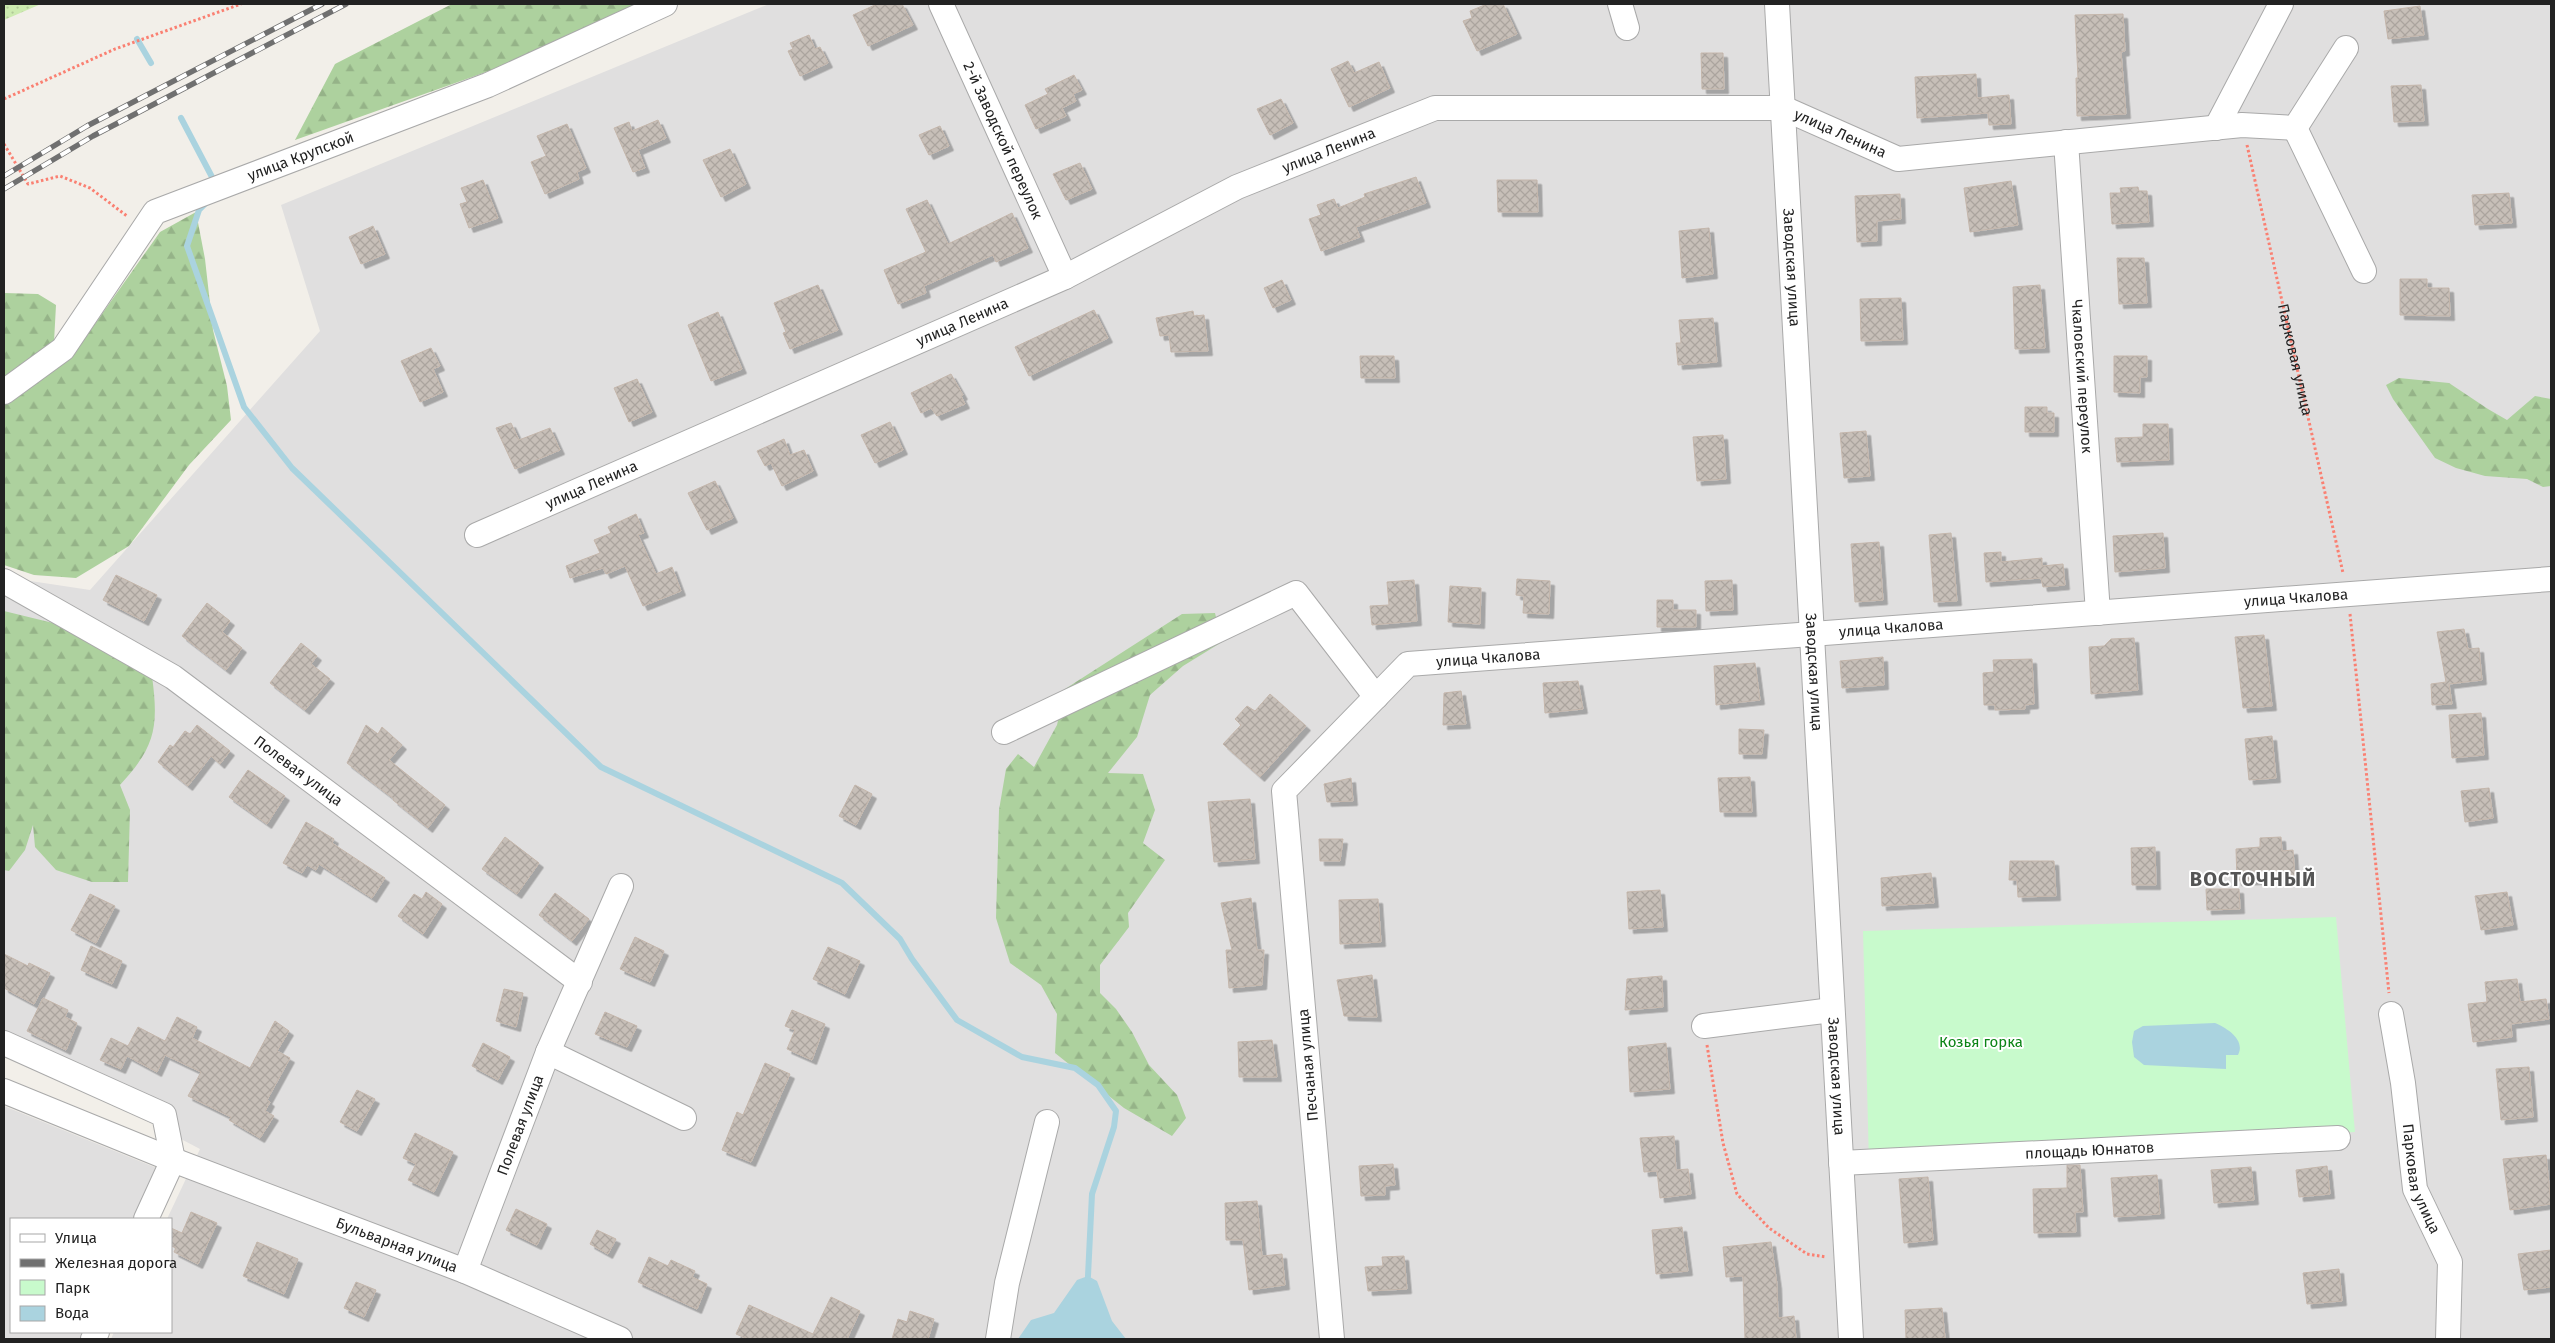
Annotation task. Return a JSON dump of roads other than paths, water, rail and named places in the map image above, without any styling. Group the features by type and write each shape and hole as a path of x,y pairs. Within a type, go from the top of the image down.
{"street":[{"name":"улица Крупской","path":"4,392 63,349 155,212 488,85 665,4"},
{"name":"2-й Заводской переулок","path":"940,4 1065,277"},
{"path":"1620,4 1627,28"},
{"name":"Заводская улица","path":"1777,4 1850,1339"},
{"path":"2216,128 2281,4"},
{"path":"2346,48 2295,128 2364,270"},
{"name":"улица Ленина","path":"478,535 1065,277 1237,187 1435,108 1783,108 1898,159 2242,125 2295,128"},
{"name":"Чкаловский переулок","path":"2066,142 2098,613"},
{"name":"улица Чкалова","path":"1284,791 1408,664 2551,580"},
{"name":"Полевая улица","path":"4,581 173,677 580,982"},
{"path":"1004,732 1296,593 1376,697"},
{"name":"Песчаная улица","path":"1284,791 1332,1339"},
{"name":"Полевая улица","path":"465,1271 548,1052 621,886"},
{"path":"1704,1026 1832,1010"},
{"name":"Парковая улица","path":"2391,1014 2403,1083 2415,1189 2450,1262 2448,1339"},
{"path":"4,1043 164,1115 173,1160 146,1218"},
{"path":"548,1052 684,1118"},
{"name":"Бульварная улица","path":"4,1091 173,1160 465,1271 620,1339"},
{"path":"998,1339 1007,1283 1048,1122"},
{"name":"площадь Юннатов","path":"1841,1163 2338,1138"}],"water":[{"path":"2215,1023 2230,1031 2239,1044 2240,1050 2238,1055 2226,1055 2226,1069 2144,1065 2134,1057 2132,1042 2134,1031 2143,1026"},
{"path":"1088,1276 1097,1281 1112,1321 1126,1339 1018,1339 1031,1320 1054,1313 1077,1280"}],"waterway":[{"path":"137,39 151,63"},
{"path":"181,118 212,177"},
{"path":"208,201 199,210 187,246 244,407 292,468 601,767 842,883 900,939 912,959 957,1020 1022,1057 1075,1068 1098,1085 1116,1111 1114,1127 1092,1194 1088,1276"}],"railway":[{"path":"4,176 87,126 322,4"},
{"path":"4,189 93,136 346,4"}],"district":[{"name":"ВОСТОЧНЫЙ","path":"2253,879"}],"park label":[{"name":"Козья горка","path":"1981,1042"}]}
